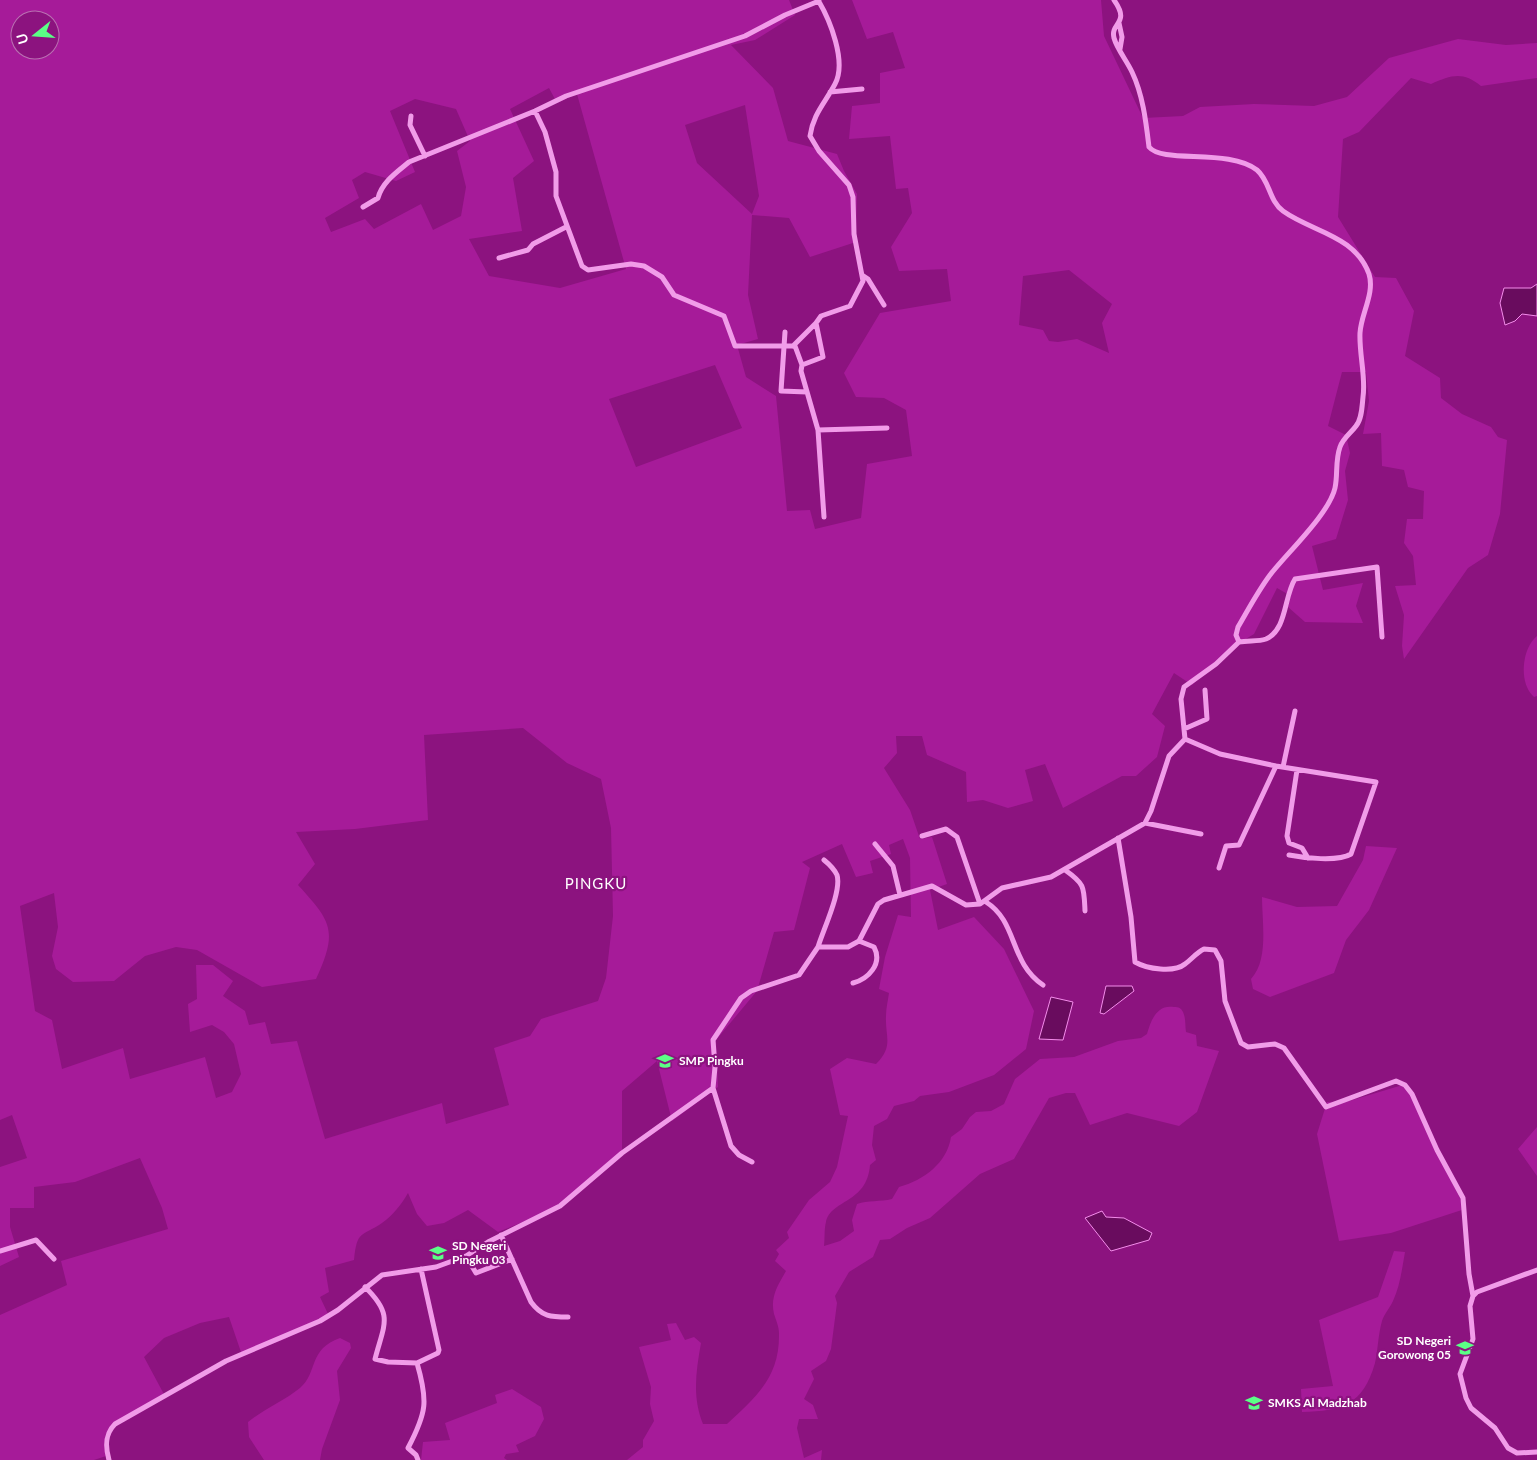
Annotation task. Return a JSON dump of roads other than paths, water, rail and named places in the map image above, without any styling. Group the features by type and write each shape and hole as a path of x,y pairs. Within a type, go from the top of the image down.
{"street":[{"path":"1114,0 1120,10 1119,23 1113,32 1114,40 1139,91 1149,147 1153,152 1168,157 1197,155 1217,158 1251,167 1264,177 1279,208 1348,244 1369,274 1370,293 1361,318 1360,342 1364,394 1358,425 1340,445 1335,465 1335,488 1328,502 1318,517 1269,576 1238,627 1236,635 1239,642"},
{"path":"363,207 378,198 380,191 392,176 409,162 535,111 566,96 745,36 785,15 819,1 834,37 838,62 838,78 816,113 810,136 819,151 852,191 854,234 862,275 862,287 850,306 821,316 792,346"},
{"path":"830,92 862,89"},
{"path":"535,111 545,132 556,172 556,196 582,266 588,270 631,264 644,266 662,277 674,295 724,316 735,346 784,345 798,349 802,365 801,371 818,430 824,518"},
{"path":"411,116 410,125 425,156"},
{"path":"499,258 528,250 533,244 566,227"},
{"path":"862,275 868,279 884,305"},
{"path":"802,365 822,357 816,322"},
{"path":"785,332 781,391 807,392"},
{"path":"818,430 887,428"},
{"path":"818,947 848,947 859,941 878,904 900,895 932,886 966,905 980,904 986,902 1002,888 1044,879 1065,870 1145,823 1151,811 1169,756 1185,739 1181,699 1184,687 1216,664 1239,642 1261,640 1270,636 1281,622 1294,579 1378,567 1382,636"},
{"path":"1184,729 1207,719 1205,690"},
{"path":"1283,767 1295,711"},
{"path":"1185,739 1220,754 1297,770 1376,782 1366,816 1351,854 1342,858 1308,858 1289,855"},
{"path":"1219,868 1226,846 1239,845 1276,766"},
{"path":"1297,770 1287,836 1289,844 1302,848 1308,858"},
{"path":"1145,823 1201,834"},
{"path":"922,836 946,829 957,837 980,904"},
{"path":"1118,838 1131,917 1135,962 1146,967 1177,968 1184,965 1204,949 1215,950 1221,961 1225,1000 1241,1043 1248,1047 1276,1044 1284,1048 1326,1107 1396,1081 1405,1085 1412,1094 1437,1150 1463,1198 1468,1274 1473,1296 1470,1306 1473,1339 1460,1374 1466,1398 1471,1408 1495,1428 1508,1448 1517,1453 1537,1452"},
{"path":"874,844 893,866 900,895"},
{"path":"752,1162 739,1155 731,1146 713,1088 715,1067 713,1040 741,998 751,991 799,975 818,947 836,895 837,879 834,869 824,860"},
{"path":"1065,870 1080,881 1084,888 1085,910"},
{"path":"986,902 1002,914 1023,967 1043,985"},
{"path":"852,983 867,978 877,957 874,947 859,941"},
{"path":"109,1460 107,1437 109,1430 115,1424 226,1361 320,1322 382,1275 436,1267 466,1256 502,1235 560,1206 622,1153 713,1088"},
{"path":"502,1235 538,1311 551,1317 568,1317"},
{"path":"0,1251 36,1240 54,1259"},
{"path":"466,1256 476,1273 512,1259"},
{"path":"366,1287 381,1302 386,1318 375,1359 388,1362 417,1363 438,1353 421,1269"},
{"path":"1473,1296 1477,1292 1537,1270"},
{"path":"417,1363 426,1391 426,1401 416,1434 408,1448 416,1455 418,1460"}],"place":[{"name":"SMP Pingku","path":"665,1061"},
{"name":"SD Negeri Pingku 03","path":"438,1253"},
{"name":"SD Negeri Gorowong 05","path":"1465,1348"},
{"name":"SMKS Al Madzhab","path":"1254,1403"}],"district":[{"name":"PINGKU","path":"596,884"}]}
